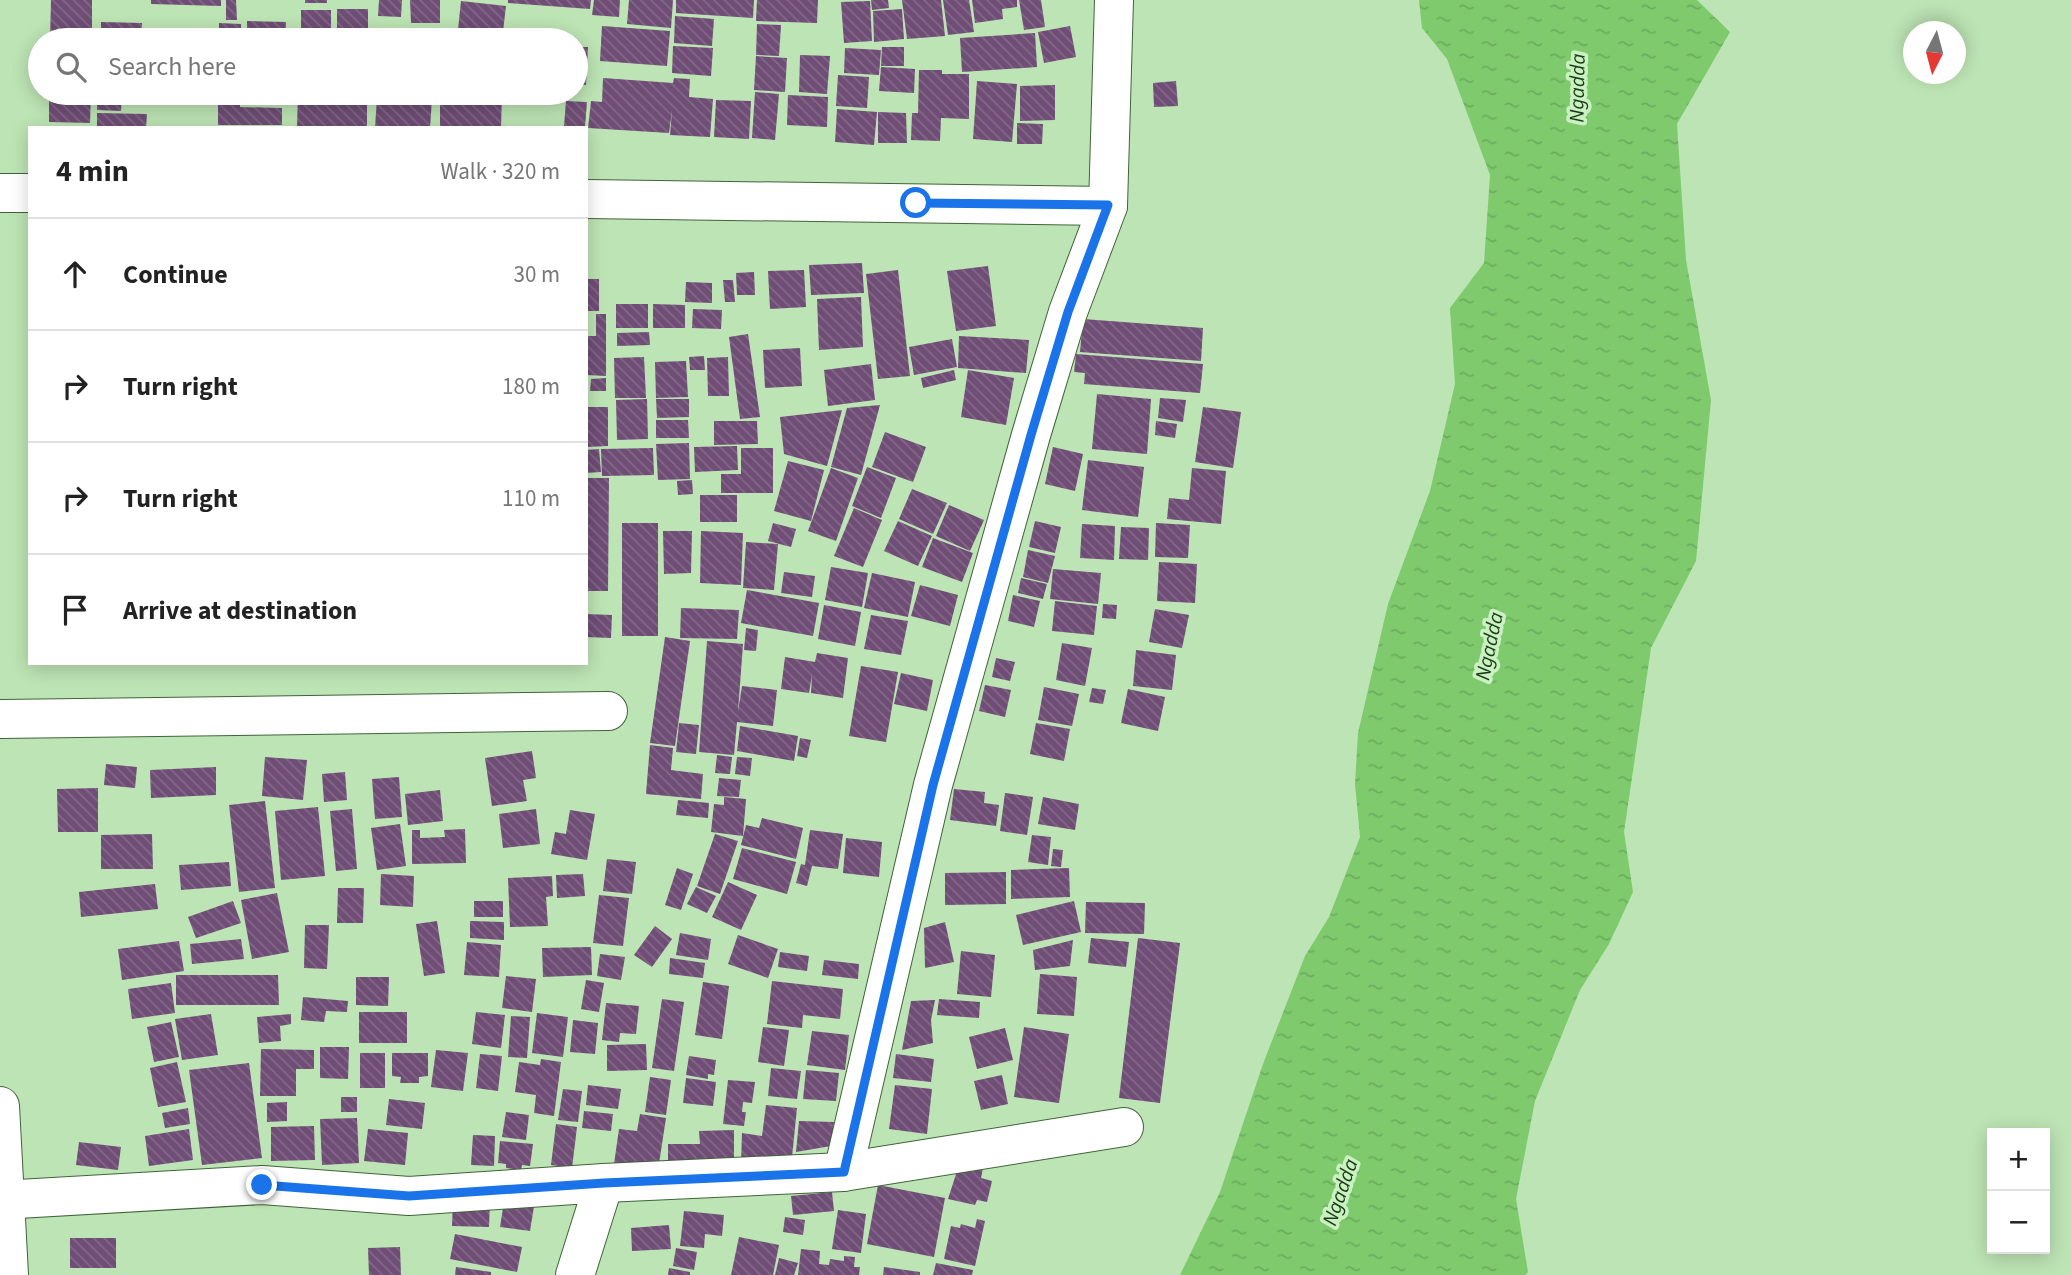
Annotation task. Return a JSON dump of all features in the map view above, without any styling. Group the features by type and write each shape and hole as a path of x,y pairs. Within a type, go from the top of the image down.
{"street":[{"path":"844,1172 933,785 1068,312 1108,205 1114,0"},
{"path":"0,193 28,193"},
{"path":"588,200 1108,205"},
{"path":"0,719 608,711"},
{"path":"0,1106 2,1200 9,1275"},
{"path":"2,1200 262,1185 409,1196 604,1183 844,1172 1124,1127"},
{"path":"575,1275 604,1183"}],"water":[{"name":"Ngadda","path":"1419,0 1697,0 1730,32 1677,124 1686,260 1711,400 1696,561 1651,648 1624,832 1633,892 1609,944 1580,990 1535,1101 1516,1199 1528,1272 1526,1275 1180,1275 1220,1192 1263,1064 1305,956 1329,917 1360,837 1355,784 1358,733 1388,604 1430,491 1455,384 1450,308 1484,263 1490,175 1447,59 1422,28"}],"building":[{"path":"51,0 92,0 92,28 50,28"},
{"path":"151,0 221,0 221,6 151,4"},
{"path":"226,0 236,0 237,20 226,20"},
{"path":"305,0 327,0 327,3 305,3"},
{"path":"379,0 402,0 401,17 378,16"},
{"path":"410,0 440,0 440,23 411,23"},
{"path":"508,0 591,0 590,9 508,3"},
{"path":"594,0 620,0 619,17 592,15"},
{"path":"629,0 673,0 671,28 627,24"},
{"path":"676,0 754,0 753,18 676,13"},
{"path":"757,0 818,0 817,23 756,21"},
{"path":"871,0 888,0 889,8 872,10"},
{"path":"902,0 941,0 945,36 907,39"},
{"path":"943,0 969,0 974,32 948,35"},
{"path":"972,0 1017,0 1017,7 1002,9 1003,19 975,23"},
{"path":"1019,0 1041,0 1045,27 1024,30"},
{"path":"461,1 506,6 503,28 458,28"},
{"path":"870,1 872,41 844,43 841,2"},
{"path":"337,9 368,9 368,28 337,28"},
{"path":"902,9 904,39 874,42 873,11"},
{"path":"301,10 331,10 331,28 301,28"},
{"path":"675,16 714,19 712,46 674,43"},
{"path":"247,21 286,22 286,28 247,28"},
{"path":"101,22 142,23 142,28 101,28"},
{"path":"219,23 241,24 241,28 219,28"},
{"path":"757,24 781,25 779,56 756,55"},
{"path":"602,26 670,31 667,66 600,61"},
{"path":"1070,26 1076,57 1044,63 1038,32"},
{"path":"1035,33 1037,67 962,72 960,38"},
{"path":"673,46 713,48 711,76 672,73"},
{"path":"882,47 904,47 904,66 881,66"},
{"path":"845,48 881,50 879,75 844,73"},
{"path":"800,55 830,56 827,94 799,92"},
{"path":"756,56 787,58 785,92 754,90"},
{"path":"881,67 915,69 914,93 879,91"},
{"path":"919,70 942,70 942,74 969,74 969,119 941,118 940,141 911,140 912,113 918,113"},
{"path":"838,75 869,77 867,108 836,106"},
{"path":"603,78 673,83 674,78 690,79 689,97 713,99 710,137 670,135 672,110 669,133 588,128 591,101 602,102"},
{"path":"977,81 1017,84 1012,142 973,139"},
{"path":"1176,81 1178,106 1154,107 1153,83"},
{"path":"1055,85 1055,120 1020,121 1020,86"},
{"path":"755,92 779,94 775,140 752,138"},
{"path":"788,95 828,97 827,127 787,125"},
{"path":"716,100 751,101 749,139 714,137"},
{"path":"49,105 91,105 90,123 49,122"},
{"path":"97,105 121,105 121,111 97,110"},
{"path":"218,105 282,108 282,125 218,125"},
{"path":"298,105 367,105 367,126 297,126"},
{"path":"376,105 432,105 430,126 375,126"},
{"path":"440,105 502,105 501,126 440,126"},
{"path":"566,105 587,105 585,126 564,126"},
{"path":"837,109 877,112 874,145 835,142"},
{"path":"878,112 906,113 907,143 878,143"},
{"path":"97,113 147,114 146,126 97,126"},
{"path":"1017,123 1043,124 1042,144 1017,144"},
{"path":"862,263 864,293 811,295 809,265"},
{"path":"988,266 996,326 956,331 947,271"},
{"path":"804,270 806,307 770,309 768,271"},
{"path":"898,270 910,376 878,379 866,274"},
{"path":"754,272 755,295 737,295 736,273"},
{"path":"588,279 599,279 599,311 588,311"},
{"path":"723,280 733,280 735,302 725,302"},
{"path":"686,282 712,283 712,303 685,302"},
{"path":"861,297 863,347 819,350 817,299"},
{"path":"616,304 648,304 648,328 616,328"},
{"path":"653,304 685,305 685,328 653,328"},
{"path":"693,309 722,310 721,329 692,328"},
{"path":"596,314 606,314 606,376 588,375 588,336 596,336"},
{"path":"1083,319 1203,328 1201,361 1080,352"},
{"path":"649,332 650,345 617,346 617,333"},
{"path":"748,334 760,417 740,419 729,337"},
{"path":"959,336 1029,340 1026,373 958,368"},
{"path":"952,339 957,367 914,375 909,347"},
{"path":"800,348 802,386 765,388 763,350"},
{"path":"1076,354 1203,364 1200,393 1084,384 1085,373 1074,372"},
{"path":"704,356 705,370 690,370 689,357"},
{"path":"644,357 646,398 615,398 614,358"},
{"path":"728,357 729,396 708,396 707,358"},
{"path":"686,361 688,397 656,398 655,362"},
{"path":"871,364 875,400 828,406 824,370"},
{"path":"954,370 956,380 923,388 921,378"},
{"path":"968,370 1014,378 1006,425 961,417"},
{"path":"606,378 606,391 590,391 591,379"},
{"path":"1097,394 1151,399 1147,454 1092,449"},
{"path":"1160,398 1186,400 1183,422 1158,418"},
{"path":"647,399 648,439 617,440 616,400"},
{"path":"656,399 689,399 689,417 657,418"},
{"path":"880,405 861,475 831,467 847,408"},
{"path":"588,407 608,407 608,446 588,447"},
{"path":"1203,407 1241,412 1233,468 1195,462"},
{"path":"842,410 827,466 784,454 780,417"},
{"path":"656,420 688,420 689,438 656,438"},
{"path":"714,421 757,421 758,444 714,445"},
{"path":"1156,421 1177,424 1175,438 1155,435"},
{"path":"885,432 926,447 913,482 872,467"},
{"path":"689,443 690,479 658,480 656,444"},
{"path":"737,446 738,470 695,472 694,447"},
{"path":"1053,447 1083,454 1075,491 1045,484"},
{"path":"653,448 654,475 602,476 601,449"},
{"path":"741,448 773,448 773,493 721,493 721,474 741,474"},
{"path":"599,449 601,472 588,473 588,450"},
{"path":"1088,460 1144,467 1138,517 1082,510"},
{"path":"788,461 824,470 811,521 774,511"},
{"path":"867,467 896,478 881,518 852,506"},
{"path":"831,468 858,478 836,541 808,531"},
{"path":"1192,468 1226,471 1221,524 1167,519 1169,498 1189,500"},
{"path":"588,478 609,478 608,591 588,591"},
{"path":"692,480 693,494 678,495 677,481"},
{"path":"912,489 947,503 933,534 899,519"},
{"path":"700,495 737,495 737,522 700,522"},
{"path":"949,505 984,520 970,551 936,536"},
{"path":"854,508 882,520 863,567 834,556"},
{"path":"898,521 932,536 918,566 884,551"},
{"path":"1035,521 1061,527 1055,553 1029,547"},
{"path":"622,523 658,523 658,636 622,636"},
{"path":"773,523 796,529 791,547 768,541"},
{"path":"1156,523 1190,525 1188,558 1155,557"},
{"path":"1082,524 1115,526 1114,560 1080,558"},
{"path":"1121,527 1149,528 1148,560 1119,559"},
{"path":"663,531 692,531 691,573 664,574"},
{"path":"701,531 743,533 741,585 700,583"},
{"path":"933,538 973,553 962,582 922,567"},
{"path":"746,542 778,544 774,590 743,588"},
{"path":"1028,550 1055,556 1048,583 1023,577"},
{"path":"1159,562 1197,564 1195,603 1157,601"},
{"path":"831,567 868,573 862,607 825,600"},
{"path":"1053,569 1101,573 1098,604 1050,599"},
{"path":"784,572 815,576 812,597 781,593"},
{"path":"872,573 915,582 908,617 864,608"},
{"path":"1021,578 1047,584 1043,599 1018,593"},
{"path":"920,585 958,595 950,626 911,616"},
{"path":"747,590 819,603 813,636 741,623"},
{"path":"1013,595 1040,601 1034,627 1008,621"},
{"path":"1055,601 1097,606 1094,635 1052,631"},
{"path":"1103,604 1117,605 1116,619 1102,618"},
{"path":"824,605 861,612 855,646 818,639"},
{"path":"681,608 739,610 737,639 680,638"},
{"path":"1155,609 1189,615 1182,648 1149,642"},
{"path":"588,614 612,615 611,638 588,637"},
{"path":"871,615 908,621 901,655 864,649"},
{"path":"746,628 758,630 756,651 744,650"},
{"path":"665,637 690,641 675,746 650,743"},
{"path":"707,641 743,644 738,712 742,686 777,690 773,726 737,722 734,755 699,752"},
{"path":"1062,643 1092,648 1085,686 1056,680"},
{"path":"1136,650 1176,655 1172,690 1133,686"},
{"path":"817,653 848,658 843,698 811,693 812,675 809,693 781,689 785,657 815,662"},
{"path":"996,658 1015,662 1010,681 992,677"},
{"path":"861,666 898,672 886,742 849,736"},
{"path":"901,673 933,680 927,711 894,704"},
{"path":"985,685 1011,690 1005,717 979,711"},
{"path":"1044,687 1079,694 1072,726 1038,720"},
{"path":"1092,688 1106,690 1103,704 1089,702"},
{"path":"1128,689 1165,697 1158,731 1121,723"},
{"path":"679,723 699,725 696,754 676,752"},
{"path":"1036,723 1070,729 1064,761 1030,754"},
{"path":"740,726 798,736 794,761 737,751"},
{"path":"800,738 811,740 807,758 797,756"},
{"path":"650,745 673,748 671,770 703,774 701,799 646,794"},
{"path":"532,751 536,778 523,780 527,801 492,806 485,758"},
{"path":"717,755 732,757 730,774 715,773"},
{"path":"265,757 307,760 303,800 262,796"},
{"path":"737,757 752,758 750,776 735,774"},
{"path":"106,764 137,767 135,788 104,785"},
{"path":"216,767 216,795 151,798 150,770"},
{"path":"345,772 347,800 324,802 322,774"},
{"path":"399,777 402,817 375,819 372,779"},
{"path":"719,778 741,780 739,797 717,796"},
{"path":"98,788 98,832 58,832 57,789"},
{"path":"954,789 985,792 984,803 999,805 996,826 950,820"},
{"path":"440,790 443,821 408,825 405,794"},
{"path":"1005,793 1033,797 1027,835 1000,831"},
{"path":"724,797 746,799 743,836 711,832 714,804 724,805"},
{"path":"1043,797 1079,804 1075,830 1038,824"},
{"path":"678,800 709,803 708,818 676,815"},
{"path":"265,801 275,888 239,892 229,805"},
{"path":"318,807 325,876 281,880 275,811"},
{"path":"352,809 357,869 336,871 330,811"},
{"path":"536,809 540,844 503,848 499,814"},
{"path":"570,810 595,814 587,860 551,854 555,832 566,834"},
{"path":"762,818 803,828 796,859 741,845 746,825 759,828"},
{"path":"400,824 406,866 377,870 371,828"},
{"path":"465,829 466,863 412,864 412,830 420,830 420,838 445,837 444,830"},
{"path":"810,830 843,834 838,869 812,866 807,886 796,883 801,864 805,865"},
{"path":"152,834 153,869 101,869 101,835"},
{"path":"715,834 738,841 720,894 697,886"},
{"path":"1032,835 1051,837 1048,865 1028,862"},
{"path":"846,838 882,842 879,877 843,873"},
{"path":"742,848 796,862 787,894 733,879"},
{"path":"1053,849 1063,850 1061,867 1051,866"},
{"path":"607,859 636,862 632,894 603,891"},
{"path":"229,862 231,886 181,890 179,865"},
{"path":"677,868 693,874 681,910 665,905"},
{"path":"1069,868 1070,897 1011,899 1011,870"},
{"path":"1006,872 1006,904 945,905 945,873"},
{"path":"381,874 414,876 413,907 380,905"},
{"path":"583,874 585,896 557,898 556,875"},
{"path":"552,876 553,896 546,897 548,926 510,927 508,878"},
{"path":"728,882 757,895 741,930 712,917"},
{"path":"155,884 158,909 81,917 79,892"},
{"path":"696,887 716,896 707,913 687,904"},
{"path":"338,888 364,888 363,923 337,923"},
{"path":"277,893 289,952 252,959 241,900"},
{"path":"599,895 629,898 623,946 593,943"},
{"path":"233,901 241,923 196,938 188,917"},
{"path":"474,901 503,901 503,917 474,917"},
{"path":"1074,901 1081,932 1023,945 1016,915"},
{"path":"1086,902 1145,903 1144,934 1085,933"},
{"path":"437,921 445,973 424,976 416,924"},
{"path":"470,921 504,922 504,940 470,938"},
{"path":"945,922 954,962 925,968 924,928"},
{"path":"305,925 329,925 327,969 304,968"},
{"path":"655,926 672,939 652,967 634,955"},
{"path":"680,933 711,939 708,960 676,955"},
{"path":"738,935 778,949 768,978 728,964"},
{"path":"1091,938 1129,942 1126,967 1088,963"},
{"path":"1138,938 1180,943 1160,1103 1119,1098"},
{"path":"241,939 244,959 192,964 190,944"},
{"path":"1073,940 1070,966 1035,970 1033,950"},
{"path":"179,941 184,971 122,980 118,949"},
{"path":"467,942 501,945 499,977 464,975"},
{"path":"591,947 592,975 543,977 542,948"},
{"path":"961,951 995,955 991,997 957,994"},
{"path":"780,952 809,956 807,971 778,967"},
{"path":"600,954 625,957 621,980 597,976"},
{"path":"670,958 705,963 703,978 669,974"},
{"path":"824,960 859,964 858,979 822,975"},
{"path":"1040,974 1077,977 1074,1016 1037,1014"},
{"path":"176,975 278,975 279,1005 176,1005"},
{"path":"506,976 536,979 532,1012 502,1008"},
{"path":"356,977 389,977 388,1006 356,1005"},
{"path":"586,980 604,983 599,1012 581,1009"},
{"path":"772,981 843,989 840,1019 803,1015 802,1028 767,1024"},
{"path":"703,982 729,986 722,1039 695,1035"},
{"path":"171,983 175,1013 132,1019 128,989"},
{"path":"303,997 348,1001 347,1012 326,1011 324,1022 301,1020"},
{"path":"662,999 684,1002 674,1071 652,1068"},
{"path":"939,999 980,1002 979,1018 937,1015"},
{"path":"935,1000 931,1020 933,1043 902,1050 911,1001"},
{"path":"606,1003 639,1006 636,1034 620,1033 619,1042 602,1040"},
{"path":"359,1012 407,1012 407,1043 359,1043"},
{"path":"476,1012 505,1015 501,1048 472,1044"},
{"path":"537,1013 568,1017 563,1057 532,1053"},
{"path":"211,1014 218,1055 182,1060 175,1019"},
{"path":"291,1014 291,1024 280,1026 281,1041 259,1043 257,1017"},
{"path":"511,1016 530,1017 527,1058 508,1057"},
{"path":"573,1020 598,1023 595,1054 570,1052"},
{"path":"171,1022 179,1057 154,1062 147,1027"},
{"path":"763,1027 789,1030 784,1066 758,1062"},
{"path":"1024,1027 1069,1034 1059,1103 1014,1097"},
{"path":"1005,1028 1013,1060 977,1069 969,1037"},
{"path":"812,1031 849,1035 845,1070 807,1065"},
{"path":"646,1044 647,1070 607,1071 607,1045"},
{"path":"320,1047 349,1047 348,1079 320,1078"},
{"path":"261,1049 314,1050 314,1069 296,1069 296,1096 260,1096"},
{"path":"436,1050 468,1053 463,1091 431,1087"},
{"path":"360,1053 385,1053 385,1088 360,1088"},
{"path":"392,1053 428,1053 428,1076 419,1077 419,1083 400,1083 401,1077 392,1076"},
{"path":"480,1054 502,1056 498,1091 476,1088"},
{"path":"896,1054 934,1059 931,1082 893,1078"},
{"path":"689,1056 716,1060 714,1075 708,1074 708,1079 686,1075"},
{"path":"541,1059 561,1062 554,1116 534,1113 536,1095 515,1092 519,1062 540,1065"},
{"path":"177,1062 186,1102 158,1107 150,1068"},
{"path":"249,1063 262,1158 202,1165 189,1070"},
{"path":"771,1068 801,1071 797,1099 768,1096"},
{"path":"806,1070 839,1073 836,1101 803,1099"},
{"path":"1002,1075 1008,1104 981,1110 974,1081"},
{"path":"650,1077 671,1080 666,1115 645,1112"},
{"path":"686,1078 716,1082 713,1106 683,1103"},
{"path":"728,1080 755,1082 752,1103 743,1102 742,1112 746,1112 744,1126 723,1124"},
{"path":"588,1085 621,1089 618,1109 586,1105"},
{"path":"895,1085 932,1089 927,1134 889,1129"},
{"path":"563,1089 582,1091 578,1122 558,1120"},
{"path":"341,1097 357,1097 357,1112 341,1112"},
{"path":"389,1099 425,1103 422,1129 386,1125"},
{"path":"287,1102 287,1121 267,1122 267,1103"},
{"path":"766,1105 797,1108 792,1157 741,1164 742,1133 762,1136"},
{"path":"188,1108 190,1124 165,1128 162,1113"},
{"path":"584,1111 613,1114 611,1131 582,1128"},
{"path":"506,1112 529,1115 526,1140 502,1137"},
{"path":"640,1114 666,1118 658,1170 614,1164 619,1129 637,1131"},
{"path":"357,1118 359,1163 322,1165 320,1119"},
{"path":"799,1121 834,1122 831,1146 796,1152"},
{"path":"556,1124 577,1127 572,1168 551,1165"},
{"path":"314,1126 315,1160 271,1161 271,1127"},
{"path":"189,1129 193,1160 149,1166 145,1136"},
{"path":"368,1129 408,1133 405,1165 364,1161"},
{"path":"734,1130 734,1164 668,1165 668,1144 700,1144 699,1131"},
{"path":"473,1135 495,1136 494,1166 471,1165"},
{"path":"500,1141 533,1144 530,1166 522,1165 521,1170 506,1168 506,1164 498,1163"},
{"path":"79,1142 121,1147 118,1170 76,1165"},
{"path":"958,1168 983,1168 981,1178 992,1181 987,1202 977,1200 975,1205 948,1199"},
{"path":"878,1185 945,1198 934,1257 867,1244"},
{"path":"832,1192 834,1211 793,1215 791,1196"},
{"path":"505,1195 535,1200 530,1231 500,1227"},
{"path":"453,1199 490,1200 489,1227 452,1226"},
{"path":"838,1210 866,1214 861,1253 832,1249"},
{"path":"684,1211 724,1215 722,1236 705,1234 704,1248 680,1246"},
{"path":"785,1217 805,1220 803,1235 783,1232"},
{"path":"977,1219 985,1221 975,1266 944,1259 951,1226 960,1228 961,1224 975,1228"},
{"path":"669,1225 671,1249 632,1251 631,1228"},
{"path":"455,1234 522,1247 517,1272 450,1259"},
{"path":"739,1237 779,1245 773,1275 731,1275"},
{"path":"70,1238 116,1238 116,1268 70,1268"},
{"path":"400,1247 401,1275 369,1275 368,1248"},
{"path":"676,1248 697,1252 694,1270 673,1266"},
{"path":"801,1249 820,1251 819,1264 829,1265 830,1259 844,1261 844,1256 855,1257 854,1267 860,1267 859,1275 798,1275"},
{"path":"779,1258 798,1263 794,1275 775,1275"},
{"path":"936,1263 973,1270 972,1275 933,1275"},
{"path":"456,1267 491,1272 491,1275 455,1275"},
{"path":"884,1267 920,1272 920,1275 883,1275"},
{"path":"669,1268 690,1272 690,1275 668,1275"}],"route":[{"path":"262,1185 409,1196 604,1183 844,1172 933,785 1068,312 1108,205 916,203"}]}
